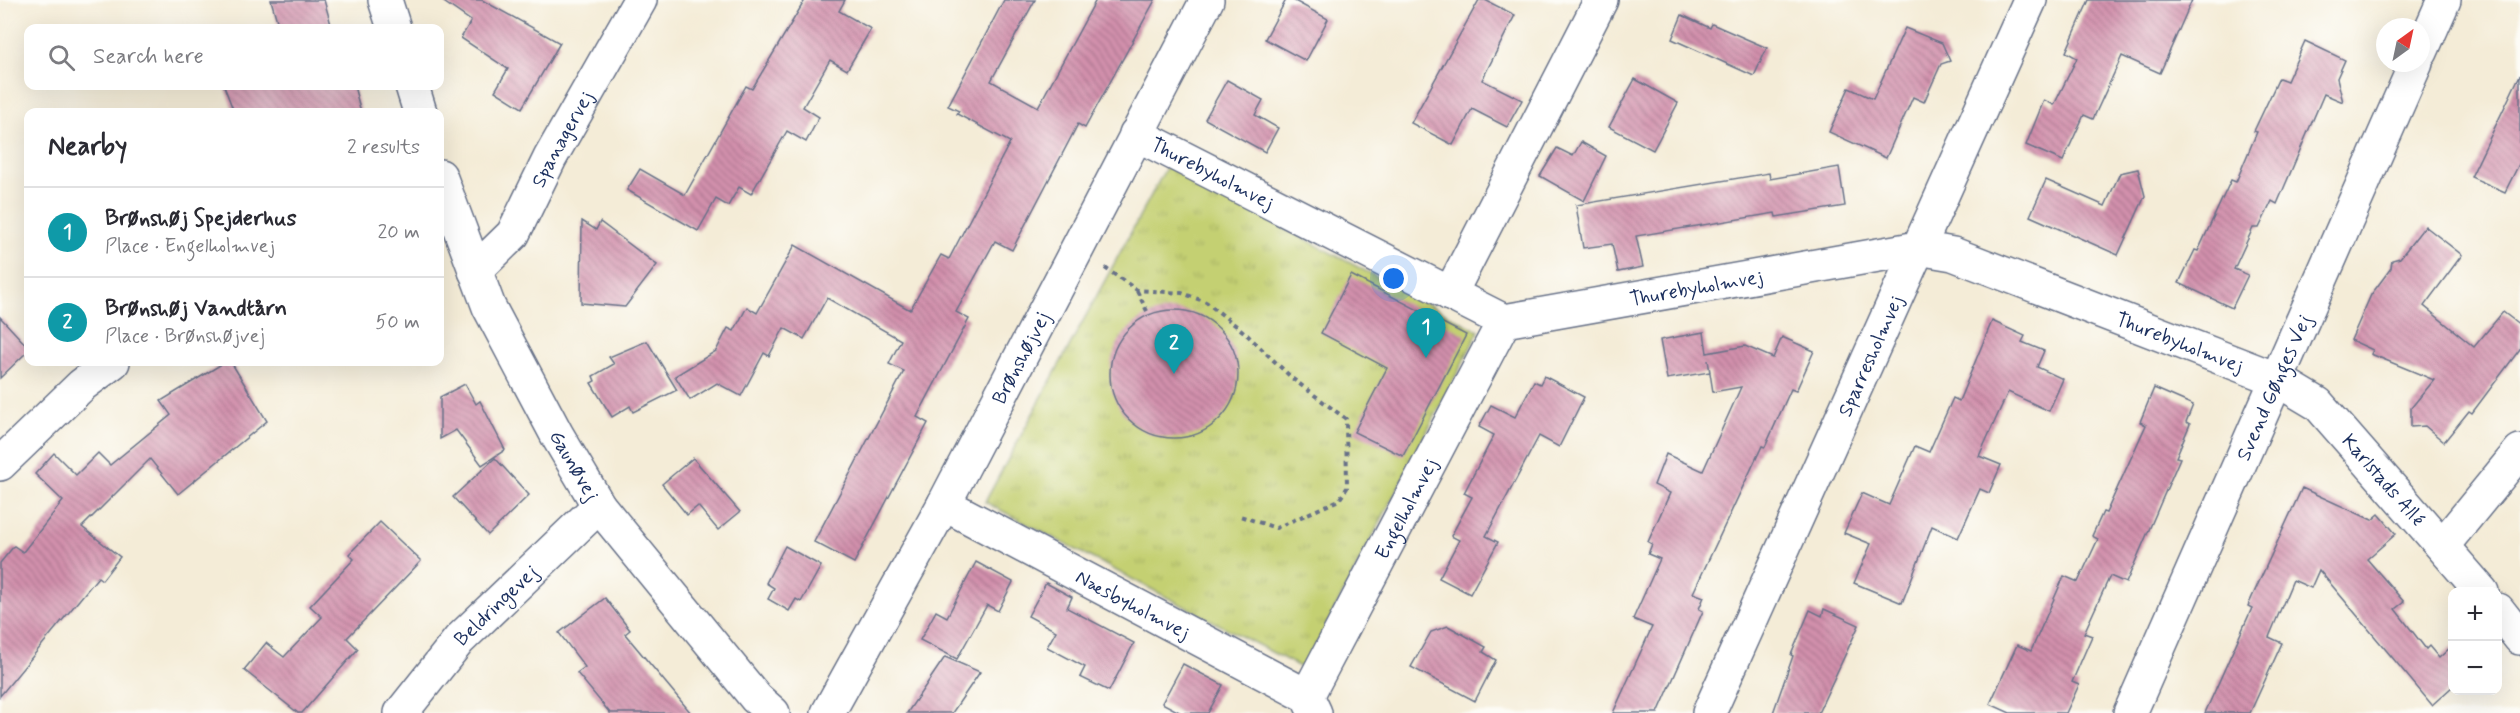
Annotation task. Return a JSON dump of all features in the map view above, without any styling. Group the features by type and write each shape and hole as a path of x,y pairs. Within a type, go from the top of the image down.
{"street":[{"path":"385,0 393,24"},
{"name":"Spanagervej","path":"475,271 513,234 550,158 640,0"},
{"name":"Brønshøjvej","path":"828,713 944,504 1207,0"},
{"path":"1450,294 1601,0"},
{"name":"Sparresholmvej","path":"1709,713 2030,0"},
{"path":"2430,32 2444,0"},
{"name":"Svend Gønges Vej","path":"2130,713 2412,72"},
{"path":"413,90 419,108"},
{"name":"Thurebyholmvej","path":"1136,135 1503,321 1918,248 1953,254 2276,379"},
{"name":"Gaunøvej","path":"444,193 489,307 557,435 599,506 765,705"},
{"name":"Engelholmvej","path":"1311,704 1503,321"},
{"path":"0,464 82,385 108,366"},
{"name":"Karlstads Allé","path":"2276,379 2318,404 2479,587"},
{"path":"2443,545 2520,451"},
{"name":"Næsbyholmvej","path":"944,504 1311,704"},
{"name":"Beldringevej","path":"401,713 459,640 599,506"},
{"path":"2502,615 2520,638"}],"path":[{"path":"1076,250 1137,290 1182,293 1206,302 1245,332 1293,380 1346,419 1347,488 1339,500 1276,528 1240,516"},
{"path":"1137,290 1149,315"}],"green space":[{"path":"1167,166 1479,331 1304,669 985,502"}],"building":[{"path":"271,0 324,0 331,24 278,24"},
{"path":"441,0 482,0 560,43 522,108 495,91 508,69 461,38 471,21"},
{"path":"805,0 845,0 839,11 871,29 847,70 830,60 803,107 819,117 806,142 787,131 751,194 739,187 728,206 716,199 698,231 627,190 640,169 685,195 746,86 752,89"},
{"path":"1004,0 1035,0 991,81 1038,107 1096,0 1155,0 1085,128 1078,124 1012,250 995,241 956,312 969,319 917,417 928,423 854,563 814,542 904,371 889,364 901,340 827,298 804,339 784,328 769,356 764,353 741,396 717,383 690,400 675,376 716,351 728,328 734,331 747,307 757,313 795,245 910,310 941,255 949,259 1010,142 957,114 959,111 948,106"},
{"path":"1286,0 1293,0 1328,19 1306,61 1265,39"},
{"path":"1479,0 1485,0 1515,15 1482,80 1522,100 1507,127 1472,109 1453,145 1411,123"},
{"path":"2089,0 2192,0 2160,73 2122,56 2093,119 2084,115 2063,161 2026,145 2044,100 2054,105 2077,58 2066,52"},
{"path":"1682,15 1710,28 1712,24 1767,48 1754,76 1672,39"},
{"path":"1905,28 1942,43 1950,61 1941,64 1924,102 1913,97 1886,158 1829,132 1849,88 1873,99"},
{"path":"2305,41 2345,60 2337,78 2343,102 2324,94 2277,204 2272,201 2259,228 2253,228 2234,269 2248,275 2232,308 2179,283 2195,250 2198,251 2231,180 2236,182 2257,132 2254,131 2279,78 2287,81"},
{"path":"2520,75 2520,162 2505,192 2471,177"},
{"path":"1635,79 1678,103 1653,150 1609,127"},
{"path":"1227,80 1263,100 1255,115 1278,128 1265,152 1205,119"},
{"path":"226,90 355,90 360,108 232,108"},
{"path":"1581,142 1606,156 1584,201 1540,176 1557,148 1573,156"},
{"path":"1839,167 1845,206 1776,217 1775,213 1636,236 1643,267 1618,272 1612,244 1583,248 1576,205 1769,173 1770,179"},
{"path":"2138,169 2145,196 2118,255 2030,216 2046,180 2105,206 2120,173"},
{"path":"582,221 596,230 600,222 657,265 625,307 581,303"},
{"path":"2425,226 2462,255 2424,306 2474,347 2503,312 2520,325 2520,349 2472,413 2469,411 2444,442 2425,426 2411,427 2411,408 2434,380 2371,354 2373,350 2351,340 2371,295 2391,268 2392,260 2400,258"},
{"path":"1351,275 1466,335 1403,456 1354,432 1387,368 1321,333"},
{"path":"1174,310 1199,315 1220,328 1233,349 1238,374 1233,399 1220,420 1199,433 1174,438 1149,433 1128,420 1115,399 1110,374 1115,349 1128,328 1149,315"},
{"path":"0,317 24,343 24,355 0,378"},
{"path":"1992,321 2025,336 2022,342 2044,351 2037,367 2063,379 2049,411 2008,392 1979,456 2001,465 1989,493 1980,489 1958,538 1932,526 1902,603 1854,583 1871,544 1844,533 1862,493 1889,505 1915,446 1929,452 1953,398 1959,401"},
{"path":"1704,332 1707,353 1745,346 1773,358 1782,337 1814,351 1796,391 1791,389 1765,447 1762,446 1693,593 1704,597 1699,609 1703,611 1658,713 1613,713 1652,627 1633,619 1660,559 1648,554 1652,544 1648,542 1670,493 1654,485 1666,454 1703,471 1741,387 1713,392 1710,372 1667,379 1660,340"},
{"path":"647,341 677,390 633,412 630,406 612,417 591,383 595,381 593,376 614,364 609,357"},
{"path":"218,366 233,366 267,421 178,494 150,459 82,527 120,557 102,580 98,577 0,696 0,563 14,546 23,552 63,501 35,474 54,453 76,475 98,453 110,465 171,415 161,401"},
{"path":"1544,376 1584,397 1559,447 1539,436 1486,536 1498,542 1470,594 1439,578 1459,540 1451,536 1472,497 1464,493 1494,435 1479,427 1491,405 1515,417 1534,381 1540,384"},
{"path":"465,384 476,404 480,401 505,450 482,465 456,430 440,439 440,397"},
{"path":"2154,388 2193,405 2186,422 2190,424 2176,457 2180,458 2126,583 2110,576 2084,633 2092,636 2072,682 2079,685 2066,713 2010,713 1990,704 2017,645 2031,651 2064,576 2078,582 2098,539 2092,536 2103,512 2106,513 2146,425 2140,422"},
{"path":"495,458 529,495 488,535 453,497"},
{"path":"693,458 740,512 718,530 698,506 687,515 662,484"},
{"path":"2302,488 2372,520 2379,514 2396,534 2367,559 2404,602 2395,609 2426,649 2429,646 2439,658 2448,650 2448,691 2432,705 2319,570 2311,588 2293,580 2269,637 2282,643 2250,713 2205,713 2252,608 2248,606"},
{"path":"380,522 421,561 347,638 358,649 302,713 298,713 244,670 266,643 284,657 322,617 310,606 354,559 349,554"},
{"path":"785,546 821,566 801,602 796,599 789,611 768,599 774,588 766,583"},
{"path":"976,562 1013,582 998,611 987,605 957,659 920,640 936,611 947,617"},
{"path":"1046,583 1072,597 1067,608 1134,643 1109,691 1080,677 1085,667 1047,647 1056,631 1028,616"},
{"path":"605,598 630,630 625,634 691,713 610,713 577,673 585,667 559,633"},
{"path":"1824,609 1859,625 1818,713 1773,713 1793,656 1791,655 1810,610 1822,616"},
{"path":"1448,626 1486,647 1483,652 1496,660 1475,701 1411,667 1431,632"},
{"path":"945,657 980,672 952,713 907,713"},
{"path":"1183,664 1223,685 1208,713 1181,713 1162,703"}],"place":[{"name":"Brønshøj Spejderhus","path":"1426,358"},
{"name":"Brønshøj Vandtårn","path":"1174,374"}]}
